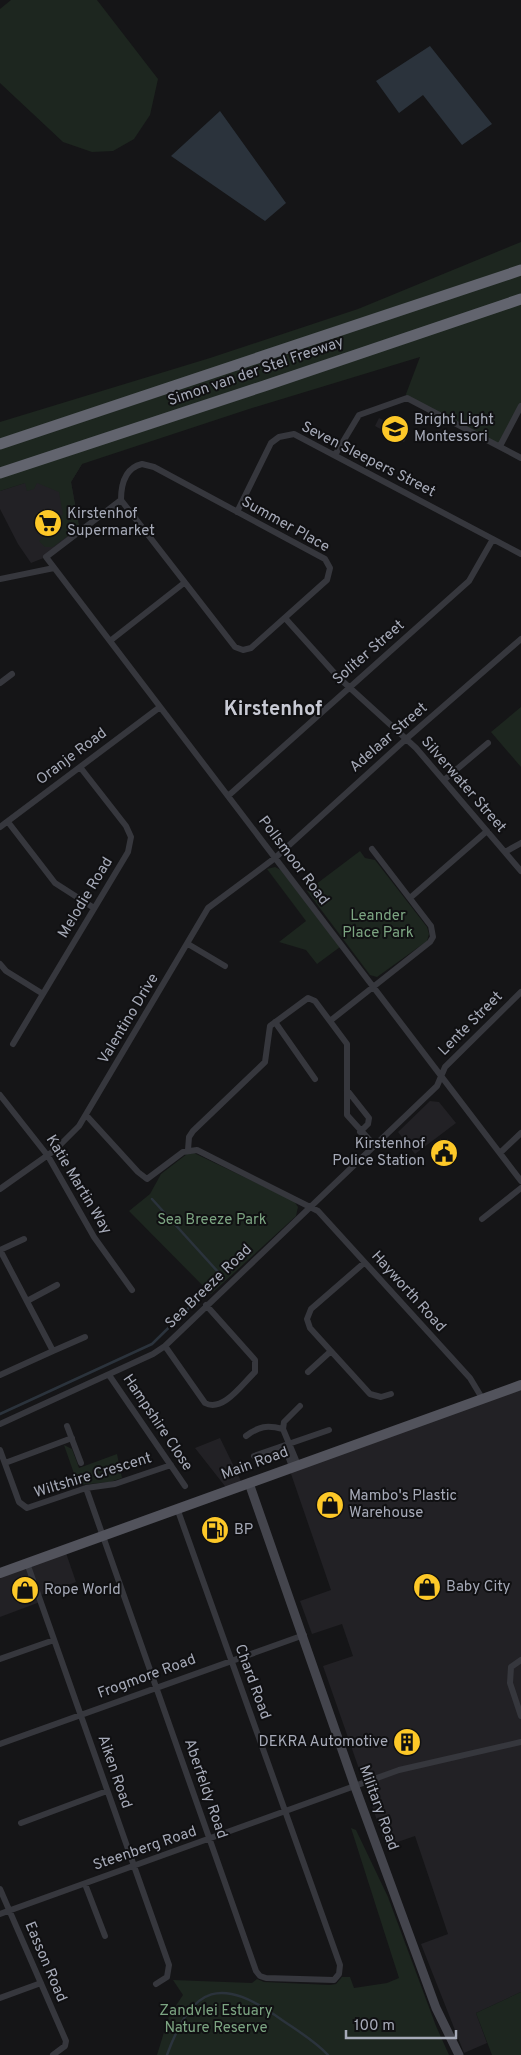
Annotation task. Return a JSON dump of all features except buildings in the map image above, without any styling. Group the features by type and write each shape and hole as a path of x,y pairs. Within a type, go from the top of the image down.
{"highway":[{"path":"490,280 521,265"},
{"name":"Simon van der Stel Freeway","path":"0,444 521,270"},
{"name":"Simon van der Stel Freeway","path":"0,473 264,386 521,298"},
{"path":"487,310 521,305"}],"main road":[{"name":"Main Road","path":"0,1573 521,1385"},
{"name":"Military Road","path":"249,1483 304,1635 355,1787 436,2008 459,2055"}],"street":[{"path":"335,455 359,415 407,398 521,458"},
{"path":"500,446 521,406"},
{"name":"Seven Sleepers Street","path":"237,512 274,440 294,434 521,554"},
{"name":"Summer Place","path":"146,465 237,512 328,563 330,572 327,580 251,648 240,649 231,644 121,500 123,480 129,471 134,466 146,465"},
{"name":"Pollsmoor Road","path":"121,500 46,557 521,1181"},
{"name":"Soliter Street","path":"228,796 469,581 493,539"},
{"path":"0,579 54,568"},
{"path":"110,641 184,583"},
{"name":"Silverwater Street","path":"285,618 349,688 406,739 444,780 521,871"},
{"name":"Adelaar Street","path":"275,858 406,739 521,639"},
{"path":"0,683 12,674"},
{"name":"Oranje Road","path":"0,827 160,707"},
{"path":"444,780 488,743"},
{"name":"Melodie Road","path":"13,1044 128,852 130,837 126,826 80,767"},
{"path":"8,822 54,883 94,908"},
{"path":"410,898 487,831"},
{"path":"505,852 521,843"},
{"path":"330,1021 430,942 433,936 431,926 372,849"},
{"name":"Valentino Drive","path":"0,1189 48,1156 78,1126 208,908 275,858"},
{"path":"188,944 225,966"},
{"path":"0,964 6,971 42,994"},
{"name":"Lente Street","path":"441,1075 445,1067 521,992"},
{"path":"86,1115 138,1172 147,1179 188,1150 189,1137 193,1132 265,1062 269,1030 276,1022 308,998 315,1001 348,1044 347,1115 374,1146"},
{"path":"276,1022 315,1079"},
{"name":"Sea Breeze Road","path":"0,1424 109,1374 164,1346 436,1086 441,1075"},
{"path":"347,1090 369,1118 368,1124 360,1132"},
{"name":"Katie Martin Way","path":"0,1096 48,1156 89,1229 132,1290"},
{"path":"500,1153 521,1133"},
{"name":"Hayworth Road","path":"188,1150 202,1152 318,1211 470,1378 482,1398"},
{"path":"482,1219 521,1188"},
{"path":"24,1239 0,1250 52,1351"},
{"path":"364,1262 308,1314 307,1319 309,1326 370,1394 381,1398 391,1394"},
{"path":"27,1301 57,1285"},
{"path":"164,1346 210,1406 222,1403 255,1372 255,1360 206,1305"},
{"path":"0,1375 85,1336"},
{"path":"308,1372 331,1351"},
{"name":"Hampshire Close","path":"109,1374 185,1486"},
{"path":"295,1466 286,1450 288,1445 283,1429 284,1422 300,1406"},
{"path":"67,1426 81,1462"},
{"path":"246,1436 254,1430 267,1426 283,1429"},
{"path":"254,1456 329,1430"},
{"path":"5,1463 72,1438"},
{"name":"Wiltshire Crescent","path":"0,1450 19,1502 27,1508 86,1488 115,1484 171,1465"},
{"name":"Aberfeldy Road","path":"86,1488 259,1975 266,1978 329,1981 337,1977"},
{"name":"Chard Road","path":"177,1508 340,1965 337,1977"},
{"name":"Aiken Road","path":"26,1563 170,1969 168,1976 156,1984"},
{"name":"Frogmore Road","path":"0,1744 304,1635"},
{"path":"0,1659 54,1640"},
{"path":"521,1660 512,1667 509,1679 521,1716"},
{"name":"Steenberg Road","path":"0,1914 210,1840 399,1770 521,1742"},
{"path":"22,1823 107,1792"},
{"path":"85,1884 105,1936"},
{"name":"Easson Road","path":"0,1889 66,2045 53,2055"},
{"path":"0,1998 41,1983"}],"shaded area":[{"path":"430,46 492,124 462,145 423,95 399,113 376,81"},
{"path":"220,111 286,203 265,221 171,156"},
{"name":"Bright Light Montessori","path":"391,415 407,424 405,428 410,431 404,442 375,426 379,418 387,422"},
{"path":"82,464 71,482 80,531 46,557 31,563 18,544 0,509 0,491"},
{"path":"430,1101 439,1102 456,1123 415,1154 398,1132"},
{"path":"521,1385 521,1992 476,2013 487,2043 464,2053 421,1944 448,1934 415,1836 386,1846 323,1666 353,1656 342,1624 312,1634 300,1601 331,1590 289,1468"},
{"path":"220,1438 243,1485 228,1490 195,1448"},
{"path":"65,1550 76,1582 38,1596 40,1602 0,1617 0,1573"}],"green space":[{"path":"11,0 97,0 158,79 150,115 134,139 113,151 92,152 63,142 0,83 0,9"},
{"path":"521,242 521,406 500,446 407,398 406,394 420,357 249,409 82,464 71,482 79,527 53,547 45,547 39,541 44,537 38,527 43,526 51,536 61,530 59,516 63,515 59,492 37,483 34,489 27,491 25,483 0,491 0,422 210,358 358,309"},
{"path":"521,707 521,767 491,732"},
{"name":"Leander Place Park","path":"360,851 365,858 375,860 427,927 429,934 427,941 377,977 370,975 307,891"},
{"path":"275,867 281,870 340,947 317,964 306,950 279,942 306,921 267,869"},
{"name":"Sea Breeze Park","path":"194,1153 294,1201 298,1207 296,1216 211,1294 129,1211 150,1194 161,1174 187,1154"},
{"path":"64,1445 72,1449 79,1468 117,1454 122,1478 110,1482 78,1485"},
{"name":"Zandvlei Estuary Nature Reserve","path":"351,1828 356,1830 388,1897 436,2026 449,2055 157,2055 169,2016 183,1995 173,1980 252,1983 257,1979 264,1982 330,1985 336,1984 342,1977 350,1977 354,1988 387,1983 399,1978"},
{"path":"521,1992 521,2055 492,2055 476,2013"}],"waterway":[{"path":"152,1199 219,1273 209,1286"},
{"path":"0,1414 152,1344 205,1292"},
{"path":"167,2055 187,2013 199,2001 211,1994 226,1993 242,1997 261,2006 306,2036 328,2055"}],"place":[{"name":"Bright Light Montessori","path":"395,429"},
{"name":"Kirstenhof Supermarket","path":"48,523"},
{"name":"Kirstenhof Police Station","path":"444,1153"},
{"name":"Mambo's Plastic Warehouse","path":"330,1505"},
{"name":"BP","path":"215,1530"},
{"name":"Baby City","path":"427,1587"},
{"name":"Rope World","path":"25,1590"},
{"name":"DEKRA Automotive","path":"407,1742"}],"district":[{"name":"Kirstenhof","path":"273,710"}]}
